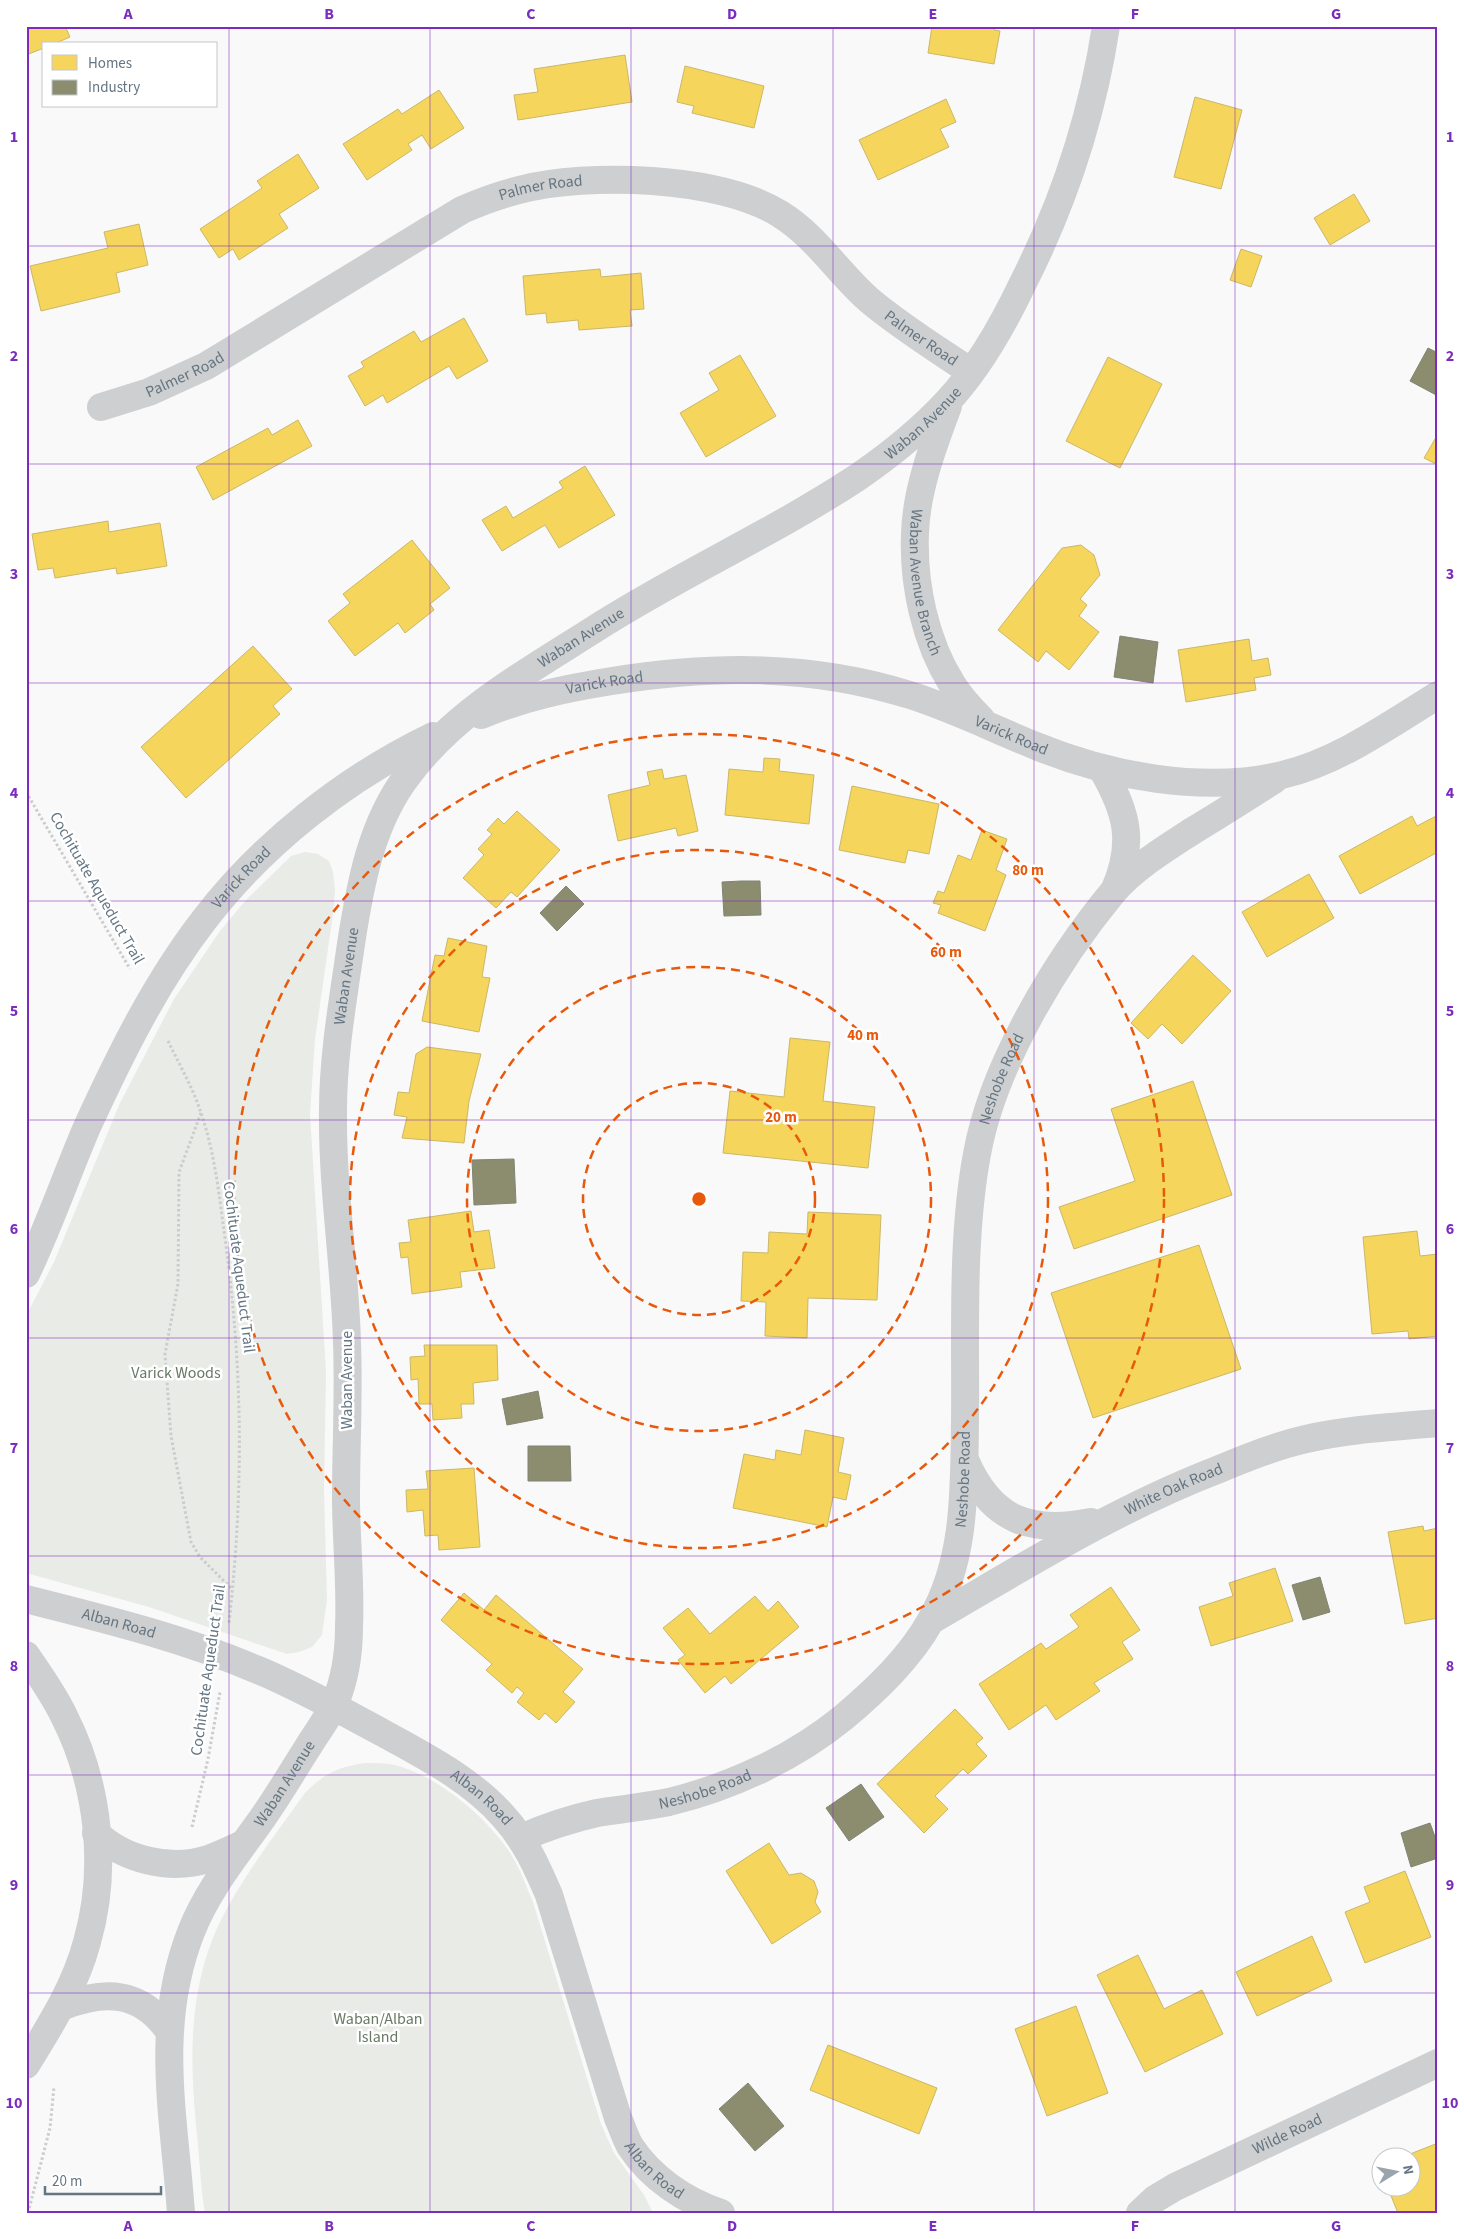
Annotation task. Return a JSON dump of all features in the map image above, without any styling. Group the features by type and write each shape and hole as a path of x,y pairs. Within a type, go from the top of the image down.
{"street":[{"name":"Waban Avenue","path":"181,2213 171,2108 169,2031 176,1982 190,1936 214,1886 262,1818 334,1706 342,1683 350,1629 346,1516 347,1337 333,1151 334,1078 337,1042 355,918 372,844 402,781 424,754 452,727 525,673 605,622 787,520 860,475 895,450 950,400 992,342 1013,304 1062,199 1088,120 1106,26"},
{"name":"Palmer Road","path":"101,407 149,392 206,366 462,210 520,189 584,182 629,180 696,186 733,193 760,202 803,229 850,282 870,301 971,372"},
{"name":"Waban Avenue Branch","path":"950,400 934,445 919,500 915,534 916,565 920,600 940,660 952,684 986,725"},
{"name":"Varick Road","path":"26,1274 54,1213 102,1094 150,1002 205,918 264,854 297,824 372,769 412,746 452,727 532,697 574,687 692,671 752,670 804,673 876,685 947,707 1036,746 1102,768 1184,781 1248,780 1282,775 1317,764 1350,748 1438,695"},
{"name":"Neshobe Road","path":"521,1838 547,1826 573,1819 655,1805 703,1792 777,1762 841,1719 867,1696 915,1645 932,1620 946,1586 962,1519 968,1239 977,1154 987,1113 1001,1073 1022,1030 1058,969 1115,890 1124,869 1127,850 1127,828 1123,810 1102,768"},
{"name":"Neshobe Road","path":"1115,890 1166,848 1282,775"},
{"name":"White Oak Road","path":"932,1620 1106,1519 1192,1479 1270,1450 1306,1439 1341,1432 1438,1423"},
{"path":"964,1459 983,1493 994,1505 1012,1518 1032,1524 1054,1526 1077,1525 1106,1519"},
{"name":"Alban Road","path":"26,1599 133,1626 225,1657 292,1685 423,1755 484,1797 504,1816 521,1838 537,1866 549,1895 618,2118 629,2144 644,2165 689,2207 722,2213"},
{"path":"26,1655 65,1717 76,1745 94,1808 98,1879 95,1911 87,1944 61,2007 26,2065"},
{"path":"96,1833 106,1842 132,1856 168,1863 208,1859 243,1844"},
{"path":"61,2007 87,1998 101,1996 128,2000 152,2010 169,2031"},
{"name":"Wilde Road","path":"1140,2213 1155,2199 1175,2187 1438,2063"}],"path":[{"name":"Cochituate Aqueduct Trail","path":"26,792 150,1002 201,1113 222,1213 230,1272 239,1375 241,1432 240,1492 233,1589 225,1657 208,1759 191,1832"},
{"path":"201,1113 179,1172 178,1284 165,1354 170,1436 191,1542 200,1556 233,1589"},
{"path":"28,2213 50,2128 54,2082"}],"green space":[{"name":"Varick Woods","path":"305,852 318,854 329,861 333,872 335,890 315,1039 310,1114 326,1372 324,1490 327,1600 322,1635 312,1647 287,1654 149,1607 26,1573 26,1316 54,1262 120,1103 174,999 220,931 246,900 291,856"},
{"name":"Waban/Alban Island","path":"366,1763 389,1764 405,1768 438,1784 484,1821 510,1853 533,1902 601,2124 614,2153 644,2195 653,2213 205,2213 195,2117 192,2060 196,2005 208,1951 219,1924 238,1890 305,1793 332,1772 348,1766"}],"building: Homes":[{"path":"26,26 65,26 70,37 59,42 42,42 42,49 26,55"},
{"path":"932,26 995,26 994,30 1000,31 994,64 928,53"},
{"path":"625,55 632,102 518,120 514,95 538,92 534,69"},
{"path":"685,66 764,86 754,128 692,113 694,106 677,102"},
{"path":"439,90 464,128 431,149 422,135 408,144 412,150 367,180 343,144 398,109 402,114"},
{"path":"1195,97 1242,110 1221,189 1174,177"},
{"path":"946,99 956,122 940,129 949,147 878,180 859,140"},
{"path":"298,154 319,188 279,214 288,228 239,260 233,249 219,258 200,229 262,188 257,181"},
{"path":"1354,194 1370,221 1330,245 1314,218"},
{"path":"139,224 148,265 116,273 120,292 41,311 30,266 108,248 104,232"},
{"path":"1241,249 1262,256 1251,287 1230,280"},
{"path":"600,269 601,277 641,273 644,309 630,310 632,326 579,330 578,320 547,323 546,313 526,315 523,276"},
{"path":"464,318 488,361 457,379 449,366 387,403 383,395 365,406 348,376 364,367 361,362 414,331 421,342"},
{"path":"740,355 776,416 706,457 680,413 719,390 709,373"},
{"path":"1108,357 1162,384 1120,468 1066,441"},
{"path":"298,420 312,446 213,500 196,467 268,428 272,435"},
{"path":"1438,434 1438,465 1424,458"},
{"path":"585,466 615,515 559,548 545,525 502,551 482,520 506,506 513,518 563,488 559,482"},
{"path":"108,521 109,532 160,523 167,566 117,574 116,568 55,578 53,568 38,570 32,534"},
{"path":"412,540 450,588 430,604 434,610 405,633 398,623 355,656 328,621 350,603 343,594"},
{"path":"1081,545 1094,555 1100,575 1080,599 1087,605 1079,616 1099,632 1069,670 1046,651 1038,662 998,630 1062,548"},
{"path":"1249,639 1252,661 1268,658 1271,675 1254,678 1256,690 1186,702 1178,650"},
{"path":"253,646 292,689 273,706 280,714 186,798 141,747"},
{"path":"764,758 780,759 779,771 814,775 809,824 725,815 729,769 763,772"},
{"path":"662,769 664,779 686,775 698,831 678,836 676,828 618,841 608,795 650,785 647,772"},
{"path":"852,786 939,804 929,854 908,850 905,863 839,850"},
{"path":"517,811 560,850 517,897 511,892 496,908 463,878 484,855 478,849 492,834 487,830 498,818 504,824"},
{"path":"1438,815 1438,852 1360,894 1339,856 1412,816 1417,826"},
{"path":"982,830 1007,839 996,870 1006,875 985,931 938,913 941,905 933,903 938,891 944,893 958,855 971,860"},
{"path":"1309,874 1334,918 1267,957 1242,912"},
{"path":"448,938 487,946 482,977 490,978 479,1032 422,1021 435,955 444,956"},
{"path":"1193,955 1231,991 1182,1044 1162,1024 1148,1039 1131,1023"},
{"path":"790,1038 830,1042 823,1101 875,1107 868,1168 723,1153 730,1091 784,1097"},
{"path":"427,1047 481,1054 469,1101 464,1143 402,1138 407,1117 394,1115 398,1092 409,1093 416,1054"},
{"path":"1193,1081 1232,1195 1074,1249 1059,1207 1135,1181 1111,1109"},
{"path":"471,1211 474,1232 489,1230 495,1268 460,1272 462,1287 412,1294 408,1257 401,1258 399,1243 411,1242 408,1220"},
{"path":"808,1212 881,1215 877,1300 808,1298 807,1338 765,1336 766,1302 741,1301 743,1252 768,1253 769,1232 807,1234"},
{"path":"1417,1231 1420,1256 1438,1254 1438,1336 1409,1339 1408,1331 1372,1334 1363,1237"},
{"path":"1199,1245 1241,1369 1093,1418 1051,1293"},
{"path":"424,1345 497,1345 498,1380 473,1383 474,1404 461,1404 462,1418 433,1420 432,1404 419,1404 418,1379 411,1380 410,1357 425,1356"},
{"path":"805,1430 844,1438 838,1472 851,1475 849,1486 846,1500 833,1497 827,1527 733,1508 744,1454 775,1460 776,1450 801,1455"},
{"path":"474,1468 480,1547 439,1550 438,1535 425,1536 423,1510 407,1512 406,1490 428,1489 426,1471"},
{"path":"1423,1526 1424,1531 1438,1528 1438,1618 1405,1624 1388,1532"},
{"path":"1275,1568 1293,1621 1211,1646 1199,1607 1233,1596 1229,1583"},
{"path":"1111,1587 1140,1630 1122,1642 1133,1659 1094,1683 1100,1691 1056,1720 1046,1705 1009,1730 979,1684 1041,1643 1046,1649 1079,1627 1070,1615"},
{"path":"464,1593 484,1610 496,1595 583,1669 563,1692 575,1702 556,1723 545,1713 539,1720 517,1702 524,1693 517,1687 512,1693 486,1670 492,1664 441,1620"},
{"path":"755,1596 768,1611 778,1601 799,1627 731,1684 725,1676 705,1693 678,1660 685,1655 663,1628 688,1608 710,1634"},
{"path":"955,1709 983,1738 976,1744 987,1756 968,1774 963,1769 935,1796 948,1809 924,1833 877,1784"},
{"path":"769,1843 789,1875 801,1873 814,1881 818,1892 815,1902 821,1912 772,1944 726,1871"},
{"path":"1405,1871 1431,1937 1365,1963 1345,1912 1370,1902 1364,1887"},
{"path":"1312,1936 1332,1981 1257,2016 1236,1972"},
{"path":"1138,1955 1164,2009 1202,1990 1223,2034 1145,2072 1097,1975"},
{"path":"1076,2006 1108,2093 1047,2116 1015,2029"},
{"path":"828,2045 937,2088 919,2134 810,2090"},
{"path":"1438,2143 1438,2213 1398,2213 1391,2196 1422,2196 1422,2149"}],"building: Industry":[{"path":"1428,348 1438,353 1438,396 1410,381"},
{"path":"1120,636 1158,642 1153,683 1114,677"},
{"path":"760,881 761,915 724,916 722,882"},
{"path":"566,886 584,904 557,931 540,913"},
{"path":"514,1159 516,1203 474,1205 472,1160"},
{"path":"538,1391 543,1418 507,1425 502,1399"},
{"path":"528,1446 570,1446 571,1481 528,1481"},
{"path":"1320,1577 1330,1612 1303,1620 1292,1585"},
{"path":"861,1784 884,1817 849,1841 826,1808"},
{"path":"1430,1823 1438,1845 1438,1858 1411,1867 1401,1833"},
{"path":"748,2083 784,2126 755,2151 719,2109"}]}
